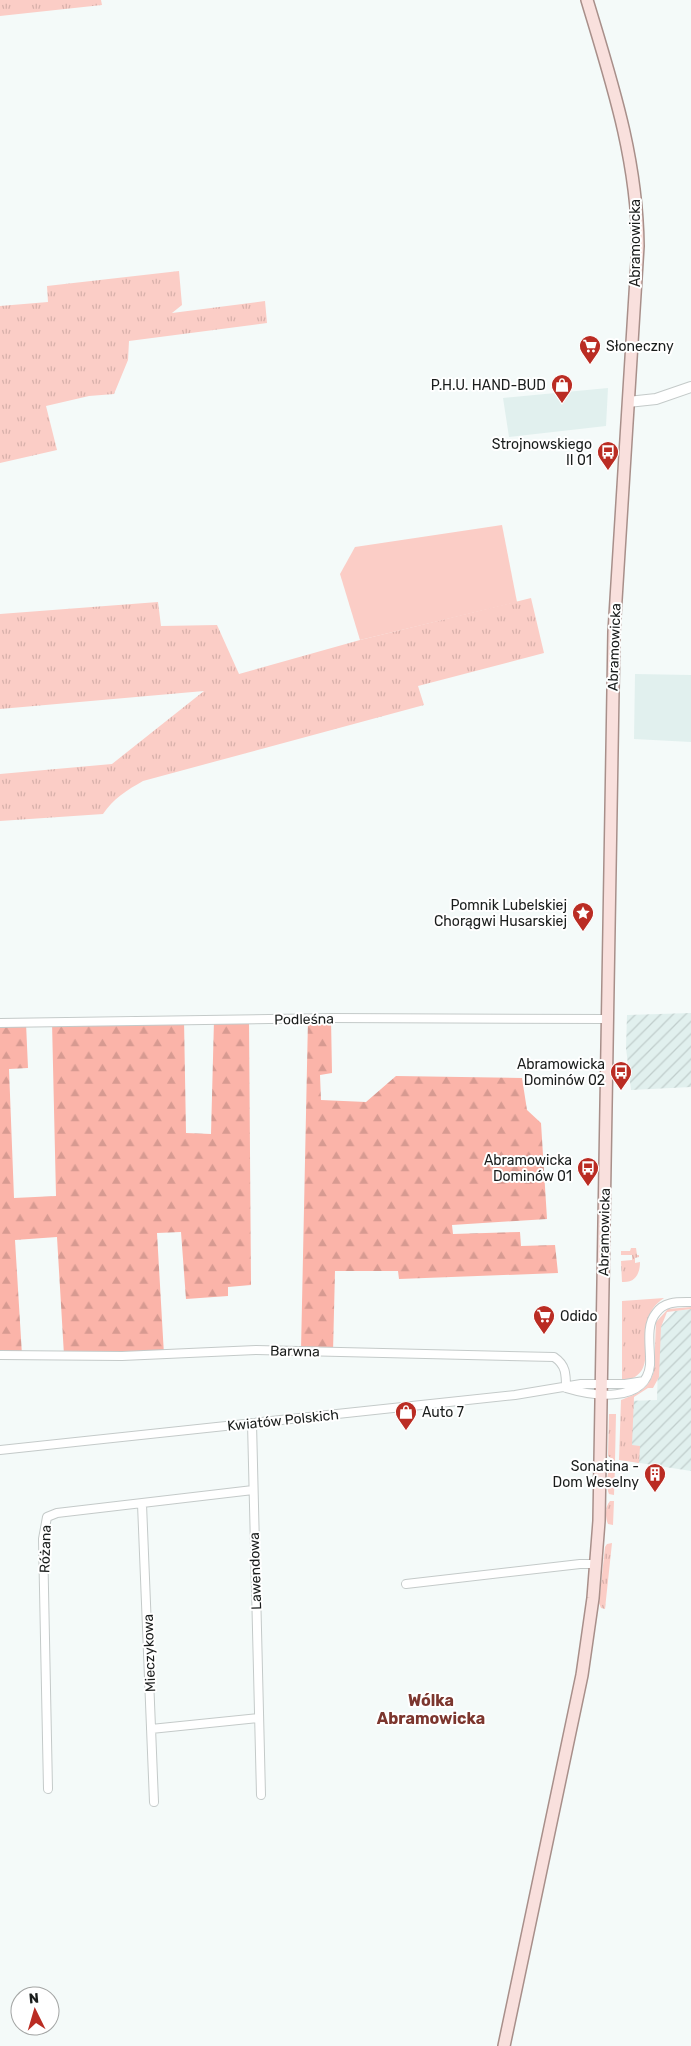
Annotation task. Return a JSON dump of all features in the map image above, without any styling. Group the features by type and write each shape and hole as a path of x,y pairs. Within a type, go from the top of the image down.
{"main road":[{"name":"Abramowicka","path":"504,2046 574,1721 587,1642 596,1564 601,1389 614,640 638,259 635,191 622,118 587,0"}],"street":[{"path":"628,402 656,399 691,387"},
{"name":"Podleśna","path":"0,1023 331,1018 607,1019"},
{"name":"Kwiatów Polskich","path":"0,1450 566,1388 580,1384 601,1389 631,1384 644,1380 650,1366 650,1328 654,1315 668,1304 691,1302"},
{"name":"Barwna","path":"0,1354 122,1356 256,1350 554,1357 561,1361 564,1368 566,1388"},
{"name":"Lawendowa","path":"252,1423 262,1795"},
{"name":"Różana","path":"48,1789 43,1539 47,1517 57,1513 253,1490"},
{"name":"Mieczykowa","path":"142,1504 154,1802"},
{"path":"406,1584 580,1564 596,1564"},
{"path":"151,1729 259,1718"}],"shaded area":[{"path":"608,388 606,426 509,437 503,398"},
{"path":"635,674 691,675 691,742 634,739"},
{"path":"691,1013 691,1087 631,1090 626,1048 627,1015"},
{"path":"691,1309 691,1471 621,1460 627,1401 657,1400 659,1328 675,1311"}],"green space":[{"path":"0,0 101,0 102,5 0,16"},
{"path":"179,271 182,305 172,313 265,301 267,323 129,341 128,360 114,394 89,396 46,406 57,450 0,463 0,306 48,302 47,286"},
{"path":"502,525 517,602 360,640 340,574 355,547"},
{"path":"531,598 544,653 418,686 424,705 143,781 121,795 103,814 0,821 0,774 112,764 204,691 0,709 0,614 158,602 161,626 217,625 239,674 360,640"},
{"path":"331,1018 332,1073 320,1075 321,1100 366,1102 396,1076 522,1078 527,1110 541,1123 547,1219 452,1225 453,1234 520,1232 521,1246 555,1245 558,1273 399,1279 398,1271 335,1271 333,1352 301,1351 308,1019"},
{"path":"249,1019 251,1285 228,1287 228,1296 186,1299 181,1232 157,1233 164,1355 64,1355 57,1237 15,1240 22,1355 0,1355 0,1023 26,1023 28,1068 9,1069 14,1198 56,1196 52,1022 184,1020 186,1133 211,1134 214,1020"},
{"path":"631,1248 636,1248 637,1255 639,1255 639,1257 635,1258 635,1263 640,1262 639,1270 636,1277 630,1281 622,1282 621,1261 632,1260 632,1255 621,1255 621,1251 630,1251"},
{"path":"664,1298 653,1309 647,1321 645,1359 642,1369 635,1376 622,1381 622,1301"},
{"path":"691,1307 691,1309 667,1312 661,1327 659,1377 653,1388 648,1388 634,1397 632,1445 640,1446 639,1463 619,1460 621,1400 641,1391 651,1378 654,1371 656,1322 668,1309"},
{"path":"609,1414 616,1414 615,1461 608,1456"},
{"path":"611,1467 615,1467 614,1495 609,1494 607,1488 607,1476"},
{"path":"610,1501 614,1501 613,1525 608,1524 606,1519 606,1509"},
{"path":"612,1543 605,1609 601,1608 599,1603 605,1547 607,1544"}],"place":[{"name":"Słoneczny","path":"590,365"},
{"name":"P.H.U. HAND-BUD","path":"562,404"},
{"name":"Strojnowskiego II 01","path":"608,471"},
{"name":"Pomnik Lubelskiej Chorągwi Husarskiej","path":"583,932"},
{"name":"Abramowicka Dominów 02","path":"621,1091"},
{"name":"Abramowicka Dominów 01","path":"588,1187"},
{"name":"Odido","path":"544,1335"},
{"name":"Auto 7","path":"406,1431"},
{"name":"Sonatina - Dom Weselny","path":"655,1493"}],"district":[{"name":"Wólka Abramowicka","path":"431,1709"}]}
